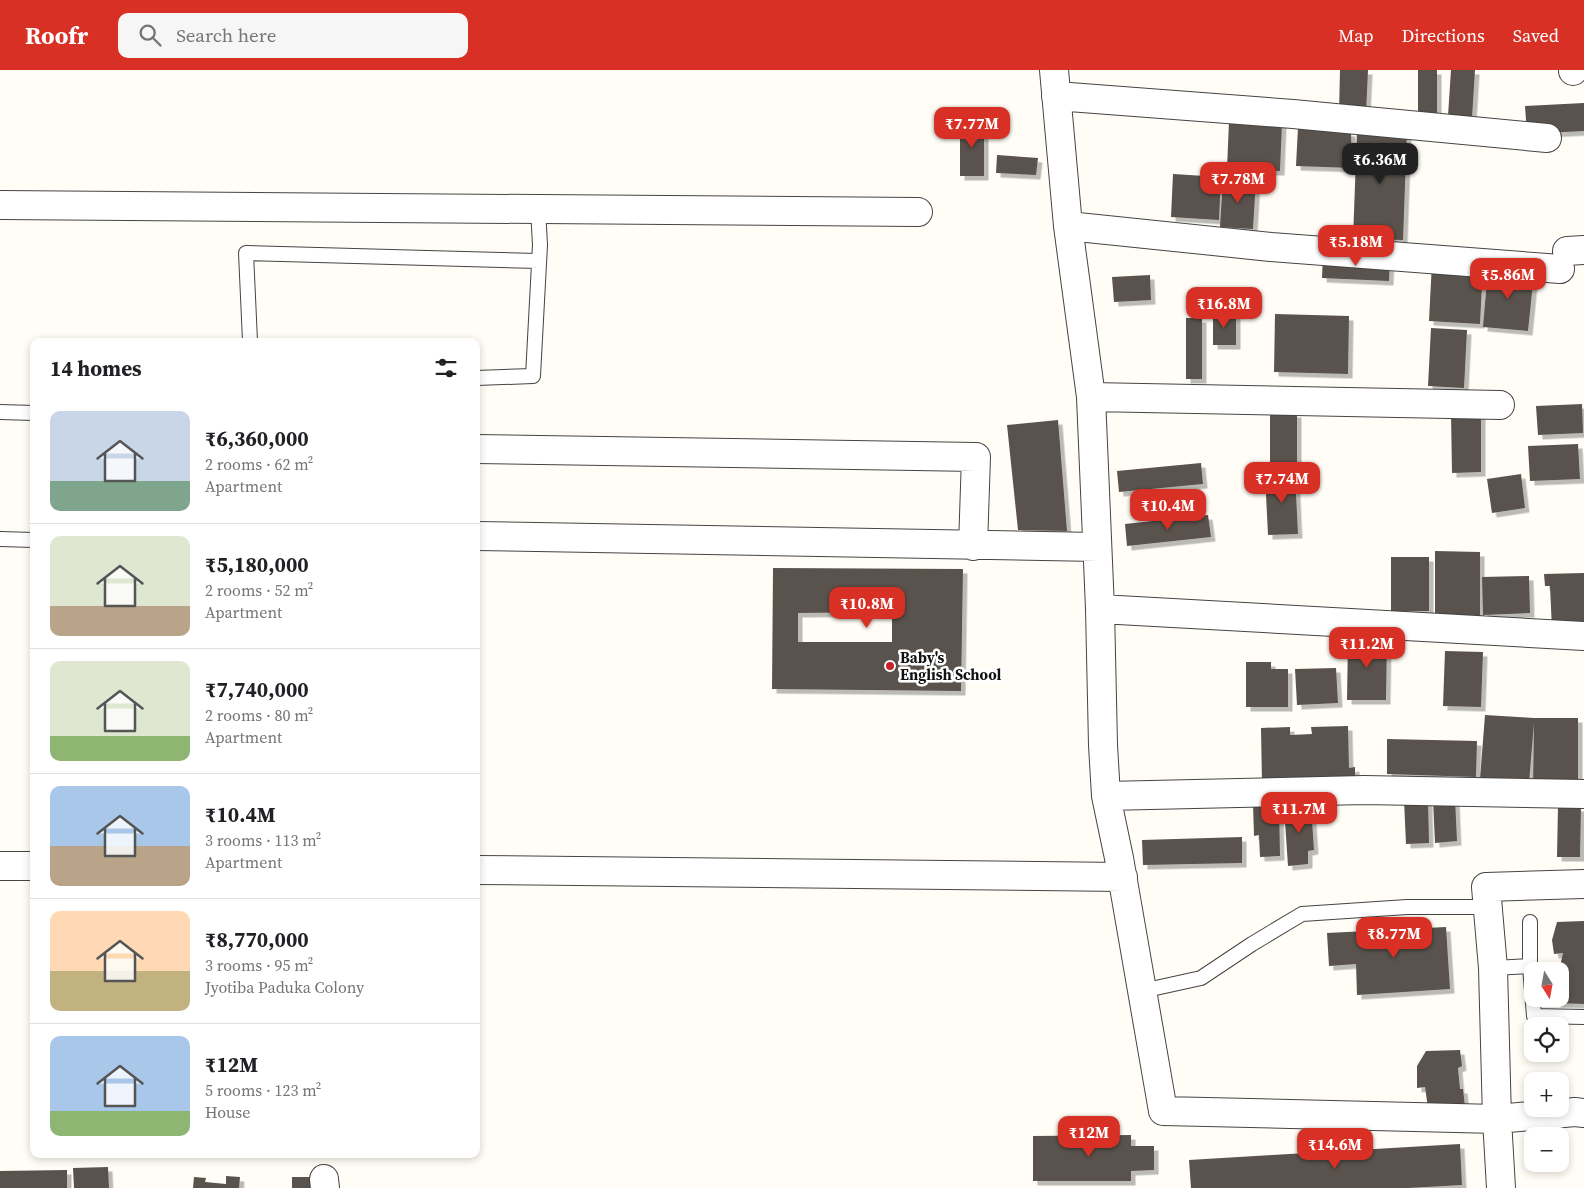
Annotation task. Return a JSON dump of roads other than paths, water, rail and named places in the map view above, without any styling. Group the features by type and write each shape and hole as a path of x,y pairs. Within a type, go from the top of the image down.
{"street":[{"path":"1547,138 1293,114 1055,83 1068,226 1091,397 1106,796 1123,877 1164,1111 1497,1120 1575,1112 1584,1113"},
{"path":"0,205 918,212"},
{"path":"1068,226 1271,246 1570,257"},
{"path":"1091,397 1500,405"},
{"path":"480,449 976,457 973,546"},
{"path":"480,536 1097,547"},
{"path":"1100,610 1584,636"},
{"path":"1106,796 1364,790 1584,794"},
{"path":"0,866 30,866"},
{"path":"480,870 1123,877"},
{"path":"1501,1188 1497,1120 1493,968 1486,887 1584,884"}],"lane":[{"path":"480,378 533,376 540,245 538,209"},
{"path":"250,338 246,253 538,261"},
{"path":"0,412 30,413"},
{"path":"0,539 30,540"},
{"path":"1142,991 1201,978 1302,914 1407,906 1488,907"},
{"path":"1530,922 1530,962"},
{"path":"1493,968 1524,966"},
{"path":"1533,1008 1534,1016 1584,1017"}],"place":[{"name":"Baby's English School","path":"890,666"}]}
